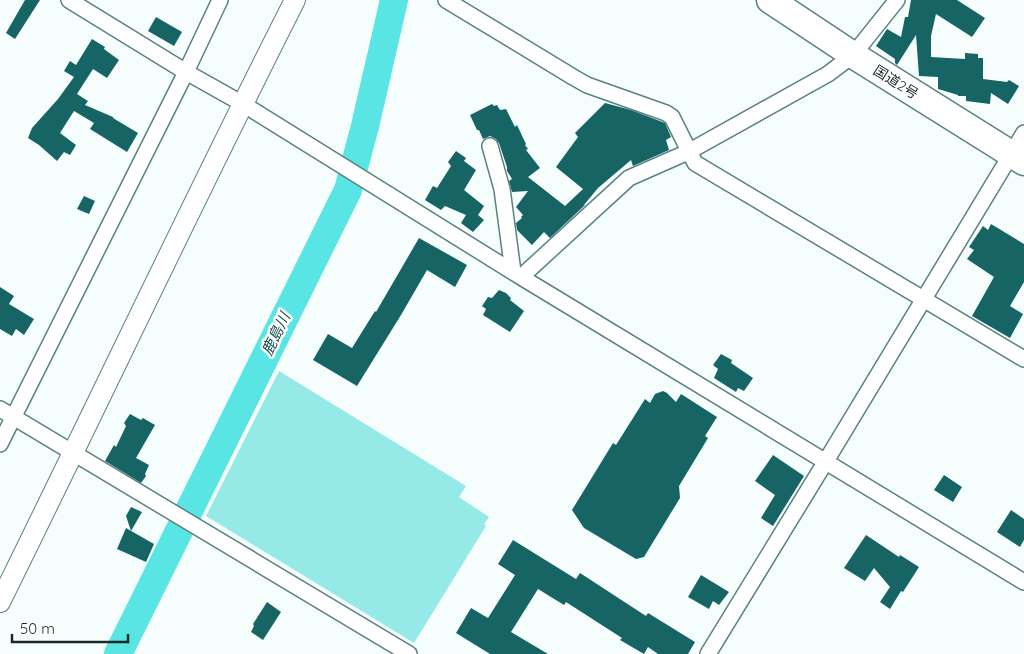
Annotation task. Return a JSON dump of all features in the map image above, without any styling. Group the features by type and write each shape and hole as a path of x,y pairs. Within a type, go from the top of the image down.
{"highway":[{"name":"国道2号","path":"770,0 853,55 1020,150"}],"street":[{"path":"69,0 186,72 243,104 517,275 1024,582"},
{"path":"0,444 186,72 220,0"},
{"path":"0,602 243,104 296,0"},
{"path":"446,0 588,85 666,113 672,117 695,163 1024,359"},
{"path":"517,275 629,178 688,152 828,74 853,55 897,0"},
{"path":"490,146 502,189 517,275"},
{"path":"708,654 924,298 1020,150"},
{"path":"0,409 409,654"}],"shaded area":[{"path":"279,371 466,486 459,497 489,517 484,524 486,526 414,643 206,516"}],"building":[{"path":"25,0 40,0 15,39 6,33"},
{"path":"911,0 957,0 985,18 972,37 936,14 931,36 931,57 965,59 965,53 978,54 978,58 983,58 983,79 1007,82 1009,80 1019,86 1008,104 991,93 990,104 966,101 966,96 958,96 938,89 938,77 919,76 916,35 897,65 895,59 876,46 887,29 901,37 905,17 908,17"},
{"path":"156,17 182,32 174,46 148,31"},
{"path":"92,39 105,47 104,49 119,60 107,78 93,69 77,94 88,101 85,105 113,117 138,133 127,152 90,129 94,123 74,111 60,133 76,145 70,155 64,152 57,161 28,138 32,128 58,99 74,77 64,71 70,61 76,65"},
{"path":"605,103 631,110 665,123 671,137 666,140 669,150 633,166 631,160 598,188 585,205 550,238 544,232 532,245 517,230 516,223 523,215 516,207 528,191 512,192 509,181 512,179 507,171 499,143 490,136 483,139 470,115 492,104 494,106 497,105 500,110 506,109 515,127 517,125 528,149 526,150 540,168 528,177 565,206 583,189 556,167 578,137 575,133"},
{"path":"456,151 466,158 464,161 476,170 464,190 484,206 478,215 484,220 473,232 461,223 466,215 445,206 441,210 425,200 433,186 437,188 451,166 448,162"},
{"path":"84,196 95,201 89,214 77,209"},
{"path":"991,224 1024,244 1024,282 1010,306 1023,314 1010,338 972,316 994,277 967,259 974,250 969,247 983,226 988,230"},
{"path":"419,238 467,265 455,287 427,270 357,386 313,360 328,334 352,348 376,312"},
{"path":"0,287 14,296 9,304 34,319 24,335 16,329 12,336 0,329"},
{"path":"499,290 506,293 511,298 510,300 524,311 510,332 483,315 486,309 482,306 488,297 492,298"},
{"path":"721,354 732,360 731,363 753,378 744,391 738,388 736,392 714,378 718,369 713,365"},
{"path":"663,391 676,402 681,394 717,417 705,436 708,438 679,486 680,498 644,557 636,559 584,528 572,510 613,443 616,445 645,399 650,403 655,394"},
{"path":"130,414 141,420 143,418 155,425 136,458 149,465 146,476 141,483 105,461 114,445 116,447 126,426 124,423"},
{"path":"773,455 804,476 773,526 761,518 775,495 755,481"},
{"path":"944,475 962,487 953,502 934,490"},
{"path":"131,507 142,512 131,531 126,516"},
{"path":"1011,510 1024,519 1024,540 1020,547 997,532"},
{"path":"126,528 154,544 146,562 117,549"},
{"path":"866,535 899,557 900,555 919,567 890,609 880,602 890,587 874,568 865,581 844,568"},
{"path":"513,540 576,579 580,573 646,616 648,613 695,642 688,654 658,654 648,647 644,654 620,640 622,638 566,602 564,605 538,589 511,632 548,654 490,654 456,633 471,608 488,618 515,575 498,564"},
{"path":"701,575 729,592 719,605 713,601 709,609 688,597"},
{"path":"267,602 281,612 263,640 251,632 253,624"}],"waterway":[{"name":"鹿島川","path":"118,654 348,190 394,0"}]}
